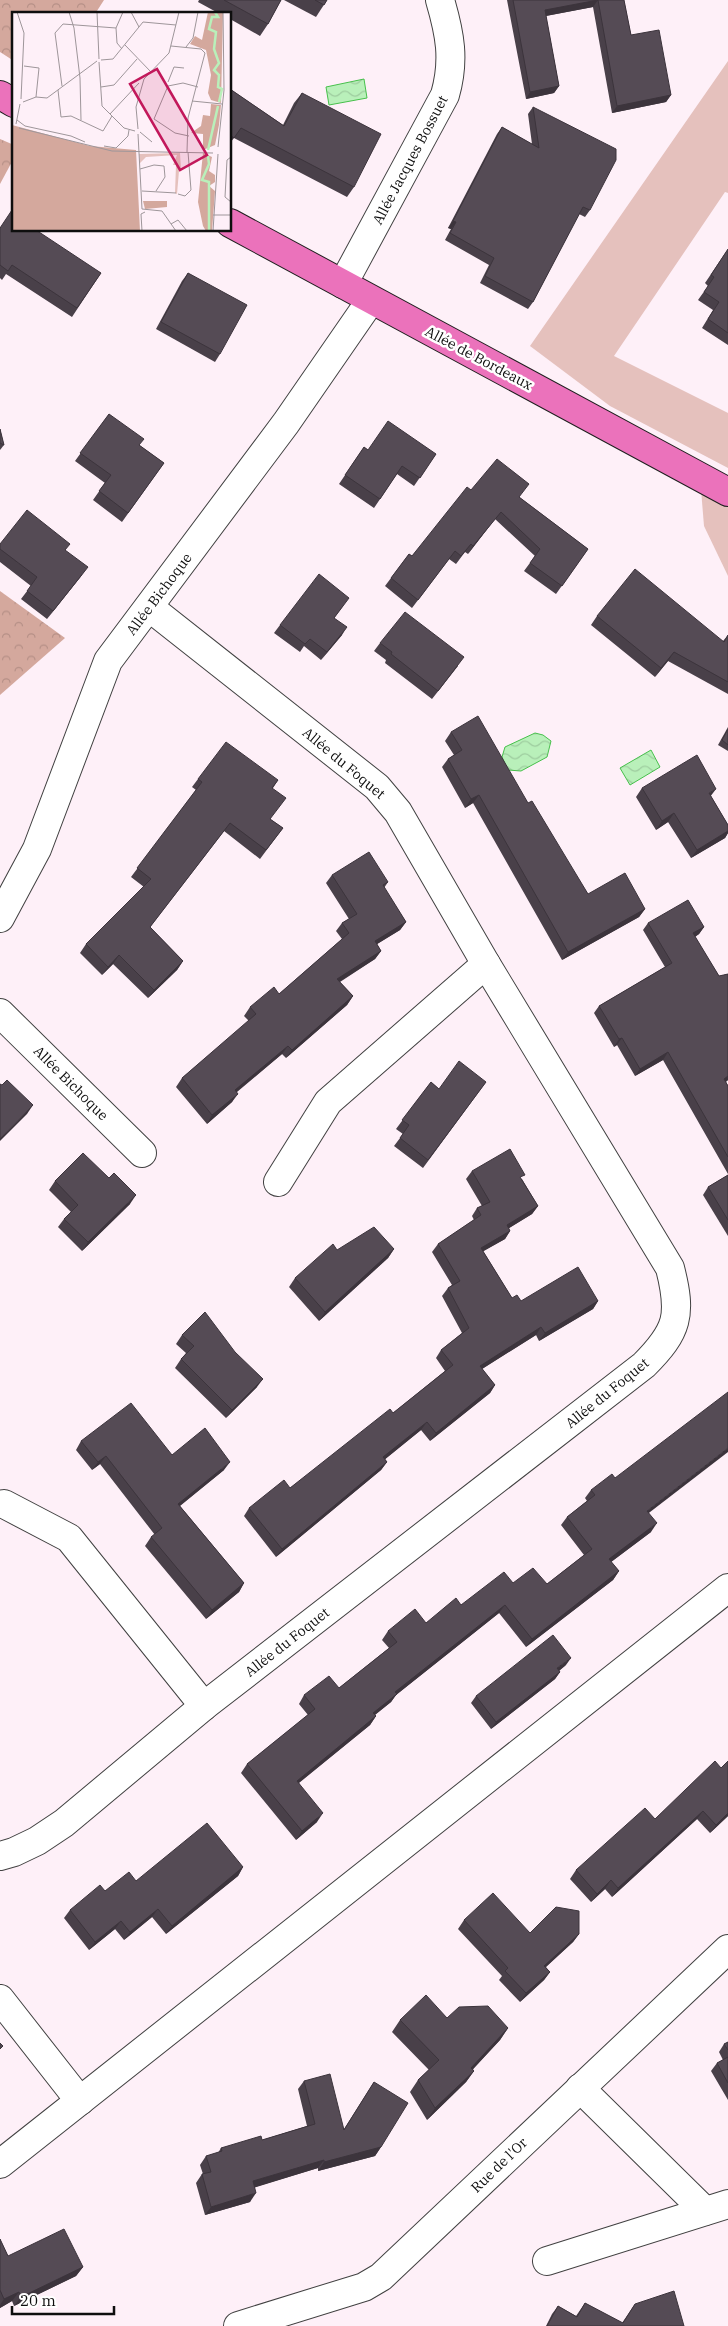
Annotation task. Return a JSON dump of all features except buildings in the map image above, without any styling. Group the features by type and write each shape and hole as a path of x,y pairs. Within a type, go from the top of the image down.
{"main road":[{"path":"0,96 12,102"},
{"name":"Allée de Bordeaux","path":"231,224 728,492"}],"street":[{"name":"Allée Jacques Bossuet","path":"343,284 445,95 451,75 452,61 449,32 440,0"},
{"name":"Allée Bichoque","path":"0,918 37,849 108,661 286,423 371,300"},
{"name":"Allée du Foquet","path":"0,1856 14,1852 37,1841 64,1823 204,1706 644,1365 660,1349 672,1331 677,1313 677,1294 670,1268 486,964 398,812 377,787 149,608"},
{"path":"278,1182 328,1102 486,964"},
{"name":"Allée Bichoque","path":"0,1012 142,1153"},
{"path":"4,1504 69,1538 204,1706"},
{"path":"0,2164 728,1588"},
{"name":"Rue de l'Or","path":"238,2326 364,2287 381,2277 728,1949"},
{"path":"0,1998 80,2101"},
{"path":"580,2088 716,2207"},
{"path":"547,2261 716,2207"}],"shaded area":[{"path":"728,61 728,193 725,192 614,356 728,413 728,468 610,406 530,346"},
{"path":"700,477 728,492 728,576 704,526"}],"green space":[{"path":"0,0 104,0 96,12 12,12 12,60 0,52"},
{"path":"0,139 12,144 12,162 0,184"},
{"path":"0,591 65,638 0,695"}],"water":[{"path":"364,79 367,98 329,105 326,87"},
{"path":"535,733 543,735 551,741 547,757 521,771 508,770 502,757 505,747"},
{"path":"651,750 660,767 630,785 620,768"}]}
